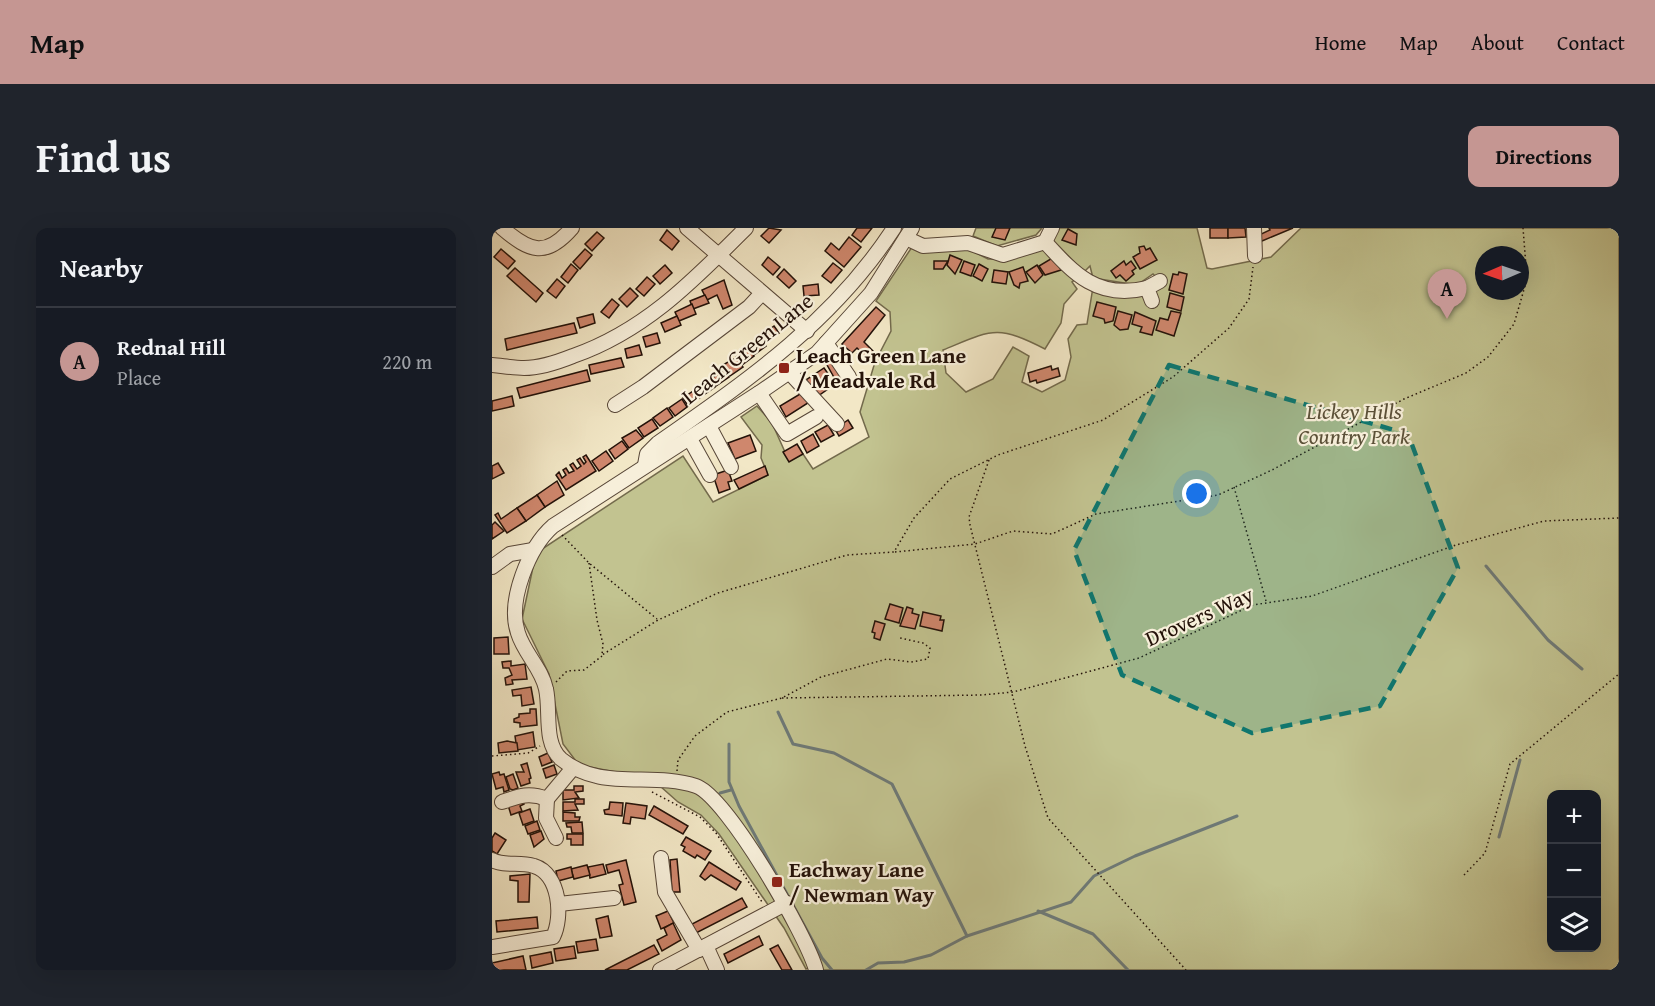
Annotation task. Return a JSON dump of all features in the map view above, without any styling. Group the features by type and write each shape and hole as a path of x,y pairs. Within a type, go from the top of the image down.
{"street":[{"path":"502,228 518,242 532,248 547,249 556,245 572,228"},
{"path":"687,228 807,331"},
{"path":"492,365 526,368 553,363 596,348 641,324 692,283 746,228"},
{"name":"Leach Green Lane","path":"645,465 647,454 658,443 745,381 807,331 838,301 894,228"},
{"path":"909,233 923,246 968,243 1003,255 1045,242 1052,228"},
{"path":"1254,228 1255,256"},
{"name":"Leach Green Lane","path":"546,689 518,633 515,620 523,570 540,537 645,465 690,439 790,373 826,343 871,293 909,233"},
{"path":"1045,242 1075,275 1086,282 1114,289 1137,290 1149,295 1160,281"},
{"path":"615,405 652,380 748,307 762,293"},
{"path":"826,343 849,377"},
{"path":"790,373 837,424"},
{"path":"759,393 787,434 816,417"},
{"path":"709,426 731,467"},
{"path":"690,439 710,475"},
{"path":"492,567 510,554 533,550"},
{"path":"546,689 550,738 558,756 573,768 604,778 698,787 719,806 786,903 811,952 816,970"},
{"path":"501,802 522,795 540,796 573,768"},
{"path":"540,796 555,838"},
{"path":"661,858 666,892 717,970"},
{"path":"492,860 502,865 527,865 539,869 551,883 559,904 559,926 553,937 492,946"},
{"path":"559,904 614,898"},
{"path":"660,970 786,903"}],"path":[{"path":"546,689 567,671 584,670 658,620 718,593 809,565 847,555 975,544 1013,531 1052,534 1096,514 1218,495 1233,486 1272,470 1404,399 1466,373 1488,357 1514,324 1527,279 1523,228"},
{"path":"894,552 914,518 950,479 990,459 1103,420 1173,378 1229,328 1249,299 1255,256"},
{"path":"990,459 969,517 1025,746 1048,818 1186,970"},
{"path":"1233,486 1266,602"},
{"name":"Drovers Way","path":"782,698 982,695 1013,692 1139,658 1252,604 1312,597 1456,545 1544,521 1619,518"},
{"path":"553,526 589,563 658,620"},
{"path":"589,563 603,655"},
{"path":"675,783 678,760 695,736 727,712 782,698 821,677 887,659 911,662 928,659 930,648 923,643 900,638"},
{"path":"1464,875 1485,853 1510,764 1619,674"},
{"path":"492,756 528,753 550,738"},
{"path":"648,781 652,793 693,813 716,833 769,913"}],"highlighted area":[{"path":"1169,365 1408,434 1458,568 1380,706 1252,733 1122,675 1074,550"}],"green space":[{"path":"976,228 1042,228 1036,235 997,246 973,236"},
{"name":"Lickey Hills Country Park","path":"1056,228 1197,228 1207,268 1212,269 1271,257 1301,228 1619,228 1619,970 821,970 819,963 806,969 784,928 719,834 701,815 678,802 652,779 579,765 563,744 549,674 522,619 536,553 683,456 713,502 768,475 761,458 762,445 741,417 757,406 772,423 789,461 803,454 813,469 869,437 860,412 875,362 891,331 890,312 876,301 912,247 966,248 988,259 1006,259 1045,246 1077,278 1072,282 1077,289 1064,304 1061,323 1045,349 1015,336 994,333 984,334 943,350 946,373 966,392 993,379 1013,347 1029,356 1022,382 1042,392 1065,380 1071,357 1068,339 1077,325 1087,324 1093,287 1119,291 1158,279 1153,274 1137,285 1093,278 1090,266 1084,272 1052,239"}],"building":[{"path":"769,228 781,230 769,243 761,236"},
{"path":"857,228 872,228 861,242 852,235"},
{"path":"996,228 1010,228 1005,240 992,237"},
{"path":"1210,228 1228,228 1228,238 1210,238"},
{"path":"1228,228 1245,228 1246,237 1228,238"},
{"path":"1269,228 1293,228 1262,241 1259,235 1270,230"},
{"path":"1068,229 1077,234 1076,245 1062,240"},
{"path":"667,230 679,241 672,250 660,240"},
{"path":"597,232 604,238 592,251 585,244"},
{"path":"849,237 861,247 844,267 825,251 831,243 839,250"},
{"path":"1144,246 1146,250 1150,248 1157,260 1140,269 1133,257 1140,253 1139,247"},
{"path":"501,249 515,261 508,269 494,257"},
{"path":"585,249 592,255 580,269 573,262"},
{"path":"950,255 962,260 955,274 947,265"},
{"path":"768,257 780,267 773,275 762,265"},
{"path":"1054,257 1061,270 1045,275 1039,266"},
{"path":"934,261 948,261 943,269 934,269"},
{"path":"964,261 975,265 971,276 960,272"},
{"path":"1124,261 1126,265 1131,261 1136,268 1132,271 1134,274 1126,281 1120,275 1116,278 1111,271"},
{"path":"833,263 842,270 831,283 822,276"},
{"path":"571,264 578,270 568,283 561,277"},
{"path":"979,264 988,269 982,281 973,276"},
{"path":"665,265 672,273 660,284 653,276"},
{"path":"1037,265 1043,275 1035,283 1026,272"},
{"path":"1023,267 1028,281 1020,283 1019,288 1014,285 1009,272"},
{"path":"515,268 543,293 536,302 507,276"},
{"path":"784,269 796,281 789,288 777,277"},
{"path":"994,270 1008,272 1006,284 992,282"},
{"path":"1179,272 1187,274 1183,294 1169,290 1173,274 1178,275"},
{"path":"647,277 655,284 644,296 636,289"},
{"path":"557,279 565,286 556,298 547,291"},
{"path":"724,280 732,305 723,309 717,295 707,300 702,290"},
{"path":"818,284 819,295 804,296 803,286"},
{"path":"630,288 638,296 627,307 619,299"},
{"path":"1170,293 1184,297 1181,311 1167,307"},
{"path":"705,295 709,303 693,309 690,301"},
{"path":"612,299 619,305 609,318 601,312"},
{"path":"1097,302 1116,307 1113,321 1105,323 1104,319 1093,316"},
{"path":"692,304 696,314 679,321 675,312"},
{"path":"876,307 885,315 864,342 874,352 865,361 857,354 860,351 857,348 852,353 842,344"},
{"path":"1118,311 1132,315 1128,329 1120,330 1114,325"},
{"path":"1171,311 1181,313 1174,336 1156,330 1160,318 1168,320"},
{"path":"1135,312 1156,321 1152,335 1140,332 1142,327 1132,324"},
{"path":"593,314 595,323 580,328 577,318"},
{"path":"677,316 681,325 665,332 661,323"},
{"path":"574,323 577,333 507,350 505,339"},
{"path":"774,326 779,333 767,342 762,335"},
{"path":"657,333 660,343 646,347 643,337"},
{"path":"761,339 766,346 754,355 749,347"},
{"path":"639,345 642,355 627,358 625,349"},
{"path":"748,348 754,356 742,365 736,357"},
{"path":"829,352 848,383 840,388 822,356"},
{"path":"621,358 624,367 591,374 589,365"},
{"path":"733,359 738,360 743,367 730,376 723,365"},
{"path":"1051,366 1052,370 1058,368 1060,376 1037,383 1036,380 1030,382 1028,373"},
{"path":"824,368 829,375 822,380 828,389 818,396 806,380"},
{"path":"587,370 590,381 520,398 517,388"},
{"path":"724,370 729,377 716,386 711,379"},
{"path":"710,380 715,387 702,396 697,389"},
{"path":"696,389 701,397 688,406 683,398"},
{"path":"805,391 811,401 786,417 780,406"},
{"path":"512,396 514,406 492,411 492,401"},
{"path":"682,399 687,407 675,416 669,408"},
{"path":"667,408 673,417 660,426 653,418"},
{"path":"652,419 658,428 644,437 638,428"},
{"path":"848,420 853,428 839,436 835,429"},
{"path":"828,425 834,435 821,442 815,432"},
{"path":"636,430 643,438 629,448 622,438"},
{"path":"813,434 819,446 807,453 801,441"},
{"path":"750,435 756,451 735,459 728,443"},
{"path":"622,441 628,449 615,459 609,450"},
{"path":"797,444 803,454 789,462 783,452"},
{"path":"606,451 613,461 599,471 592,461"},
{"path":"586,455 596,471 566,490 556,475 559,472 562,478 566,475 563,470 566,468 569,473 574,471 570,465 573,463 577,469 581,466 577,460 580,458 584,464 586,462 583,457"},
{"path":"498,463 504,473 492,479 492,466"},
{"path":"765,466 768,475 739,489 734,480"},
{"path":"728,470 732,481 728,482 730,489 719,493 713,475"},
{"path":"557,481 564,495 545,507 537,495"},
{"path":"537,495 545,507 526,521 517,508"},
{"path":"517,508 526,521 507,533 495,515 498,513 501,519"},
{"path":"495,522 504,531 492,539 492,525"},
{"path":"890,604 903,608 899,623 885,619"},
{"path":"907,607 913,609 912,613 919,615 915,629 900,626"},
{"path":"923,612 941,616 940,620 944,620 942,631 920,626"},
{"path":"875,621 885,624 880,640 874,638 875,633 872,632"},
{"path":"508,637 509,654 494,654 494,638"},
{"path":"511,661 511,666 525,664 527,679 512,680 513,684 506,685 505,678 512,675 509,668 503,668 502,662"},
{"path":"531,687 534,704 522,706 521,695 513,696 512,690"},
{"path":"530,709 536,709 537,725 520,727 520,723 514,722 519,714 530,713"},
{"path":"533,732 535,747 517,750 515,736"},
{"path":"507,741 517,743 518,751 499,753 498,743"},
{"path":"548,753 552,762 542,766 539,757"},
{"path":"527,763 530,783 521,786 516,772 524,772 521,765"},
{"path":"554,765 557,774 546,778 543,769"},
{"path":"499,772 500,775 504,774 509,790 504,792 503,787 496,789 492,774"},
{"path":"513,774 518,788 513,790 510,789 506,777"},
{"path":"574,786 583,786 583,791 575,792 579,798 563,800 563,790 574,790"},
{"path":"575,799 584,799 584,804 575,804 578,810 563,811 563,802 575,802"},
{"path":"523,800 524,804 520,806 522,811 511,815 508,805"},
{"path":"610,802 623,803 622,816 605,814 604,810 609,809"},
{"path":"626,803 647,806 645,819 631,817 630,824 623,823"},
{"path":"654,806 688,826 683,834 649,815"},
{"path":"530,809 534,821 523,825 519,813"},
{"path":"563,812 575,813 575,817 580,817 579,821 563,821"},
{"path":"537,821 540,830 528,834 525,826"},
{"path":"582,822 583,833 572,833 571,827 567,827 566,823"},
{"path":"541,831 544,839 534,847 530,835"},
{"path":"495,833 506,840 497,854 492,851 492,838"},
{"path":"567,834 583,834 583,845 571,845 571,839 567,839"},
{"path":"686,837 711,851 705,860 697,855 695,858 683,851 685,847 681,845"},
{"path":"677,859 680,892 672,892 670,860"},
{"path":"626,860 636,902 624,905 619,885 623,884 619,870 608,873 606,865"},
{"path":"709,862 741,882 736,890 711,875 705,880 700,876"},
{"path":"603,864 606,874 590,878 588,867"},
{"path":"587,865 590,875 574,879 571,869"},
{"path":"571,867 573,877 558,881 556,871"},
{"path":"530,874 529,902 518,902 518,881 510,880 510,876"},
{"path":"742,898 747,907 696,933 692,924"},
{"path":"668,911 674,923 661,929 656,916"},
{"path":"608,916 612,936 600,938 596,919"},
{"path":"537,917 538,928 497,932 496,921"},
{"path":"673,923 681,940 662,951 657,940 667,935 664,928"},
{"path":"759,936 763,945 728,963 724,954"},
{"path":"596,939 598,950 578,953 576,942"},
{"path":"654,945 659,954 627,970 605,970"},
{"path":"778,945 792,970 782,970 770,949"},
{"path":"574,946 576,958 556,961 554,949"},
{"path":"551,952 553,963 532,968 530,956"},
{"path":"523,956 526,970 492,970 492,963"}],"waterway":[{"path":"1486,566 1548,640 1582,669"},
{"path":"778,712 793,744 834,753 892,784 967,936"},
{"path":"729,744 729,782 739,806 822,958 832,970"},
{"path":"1499,837 1520,760"},
{"path":"720,793 731,790"},
{"path":"866,970 878,963 904,962 931,955 967,936 1071,902 1094,876 1135,856 1237,816"},
{"path":"1038,911 1093,934 1128,970"}],"place":[{"name":"Rednal Hill","path":"1447,319"},
{"name":"Leach Green Lane / Meadvale Rd","path":"784,368"},
{"name":"Eachway Lane / Newman Way","path":"777,882"}]}
